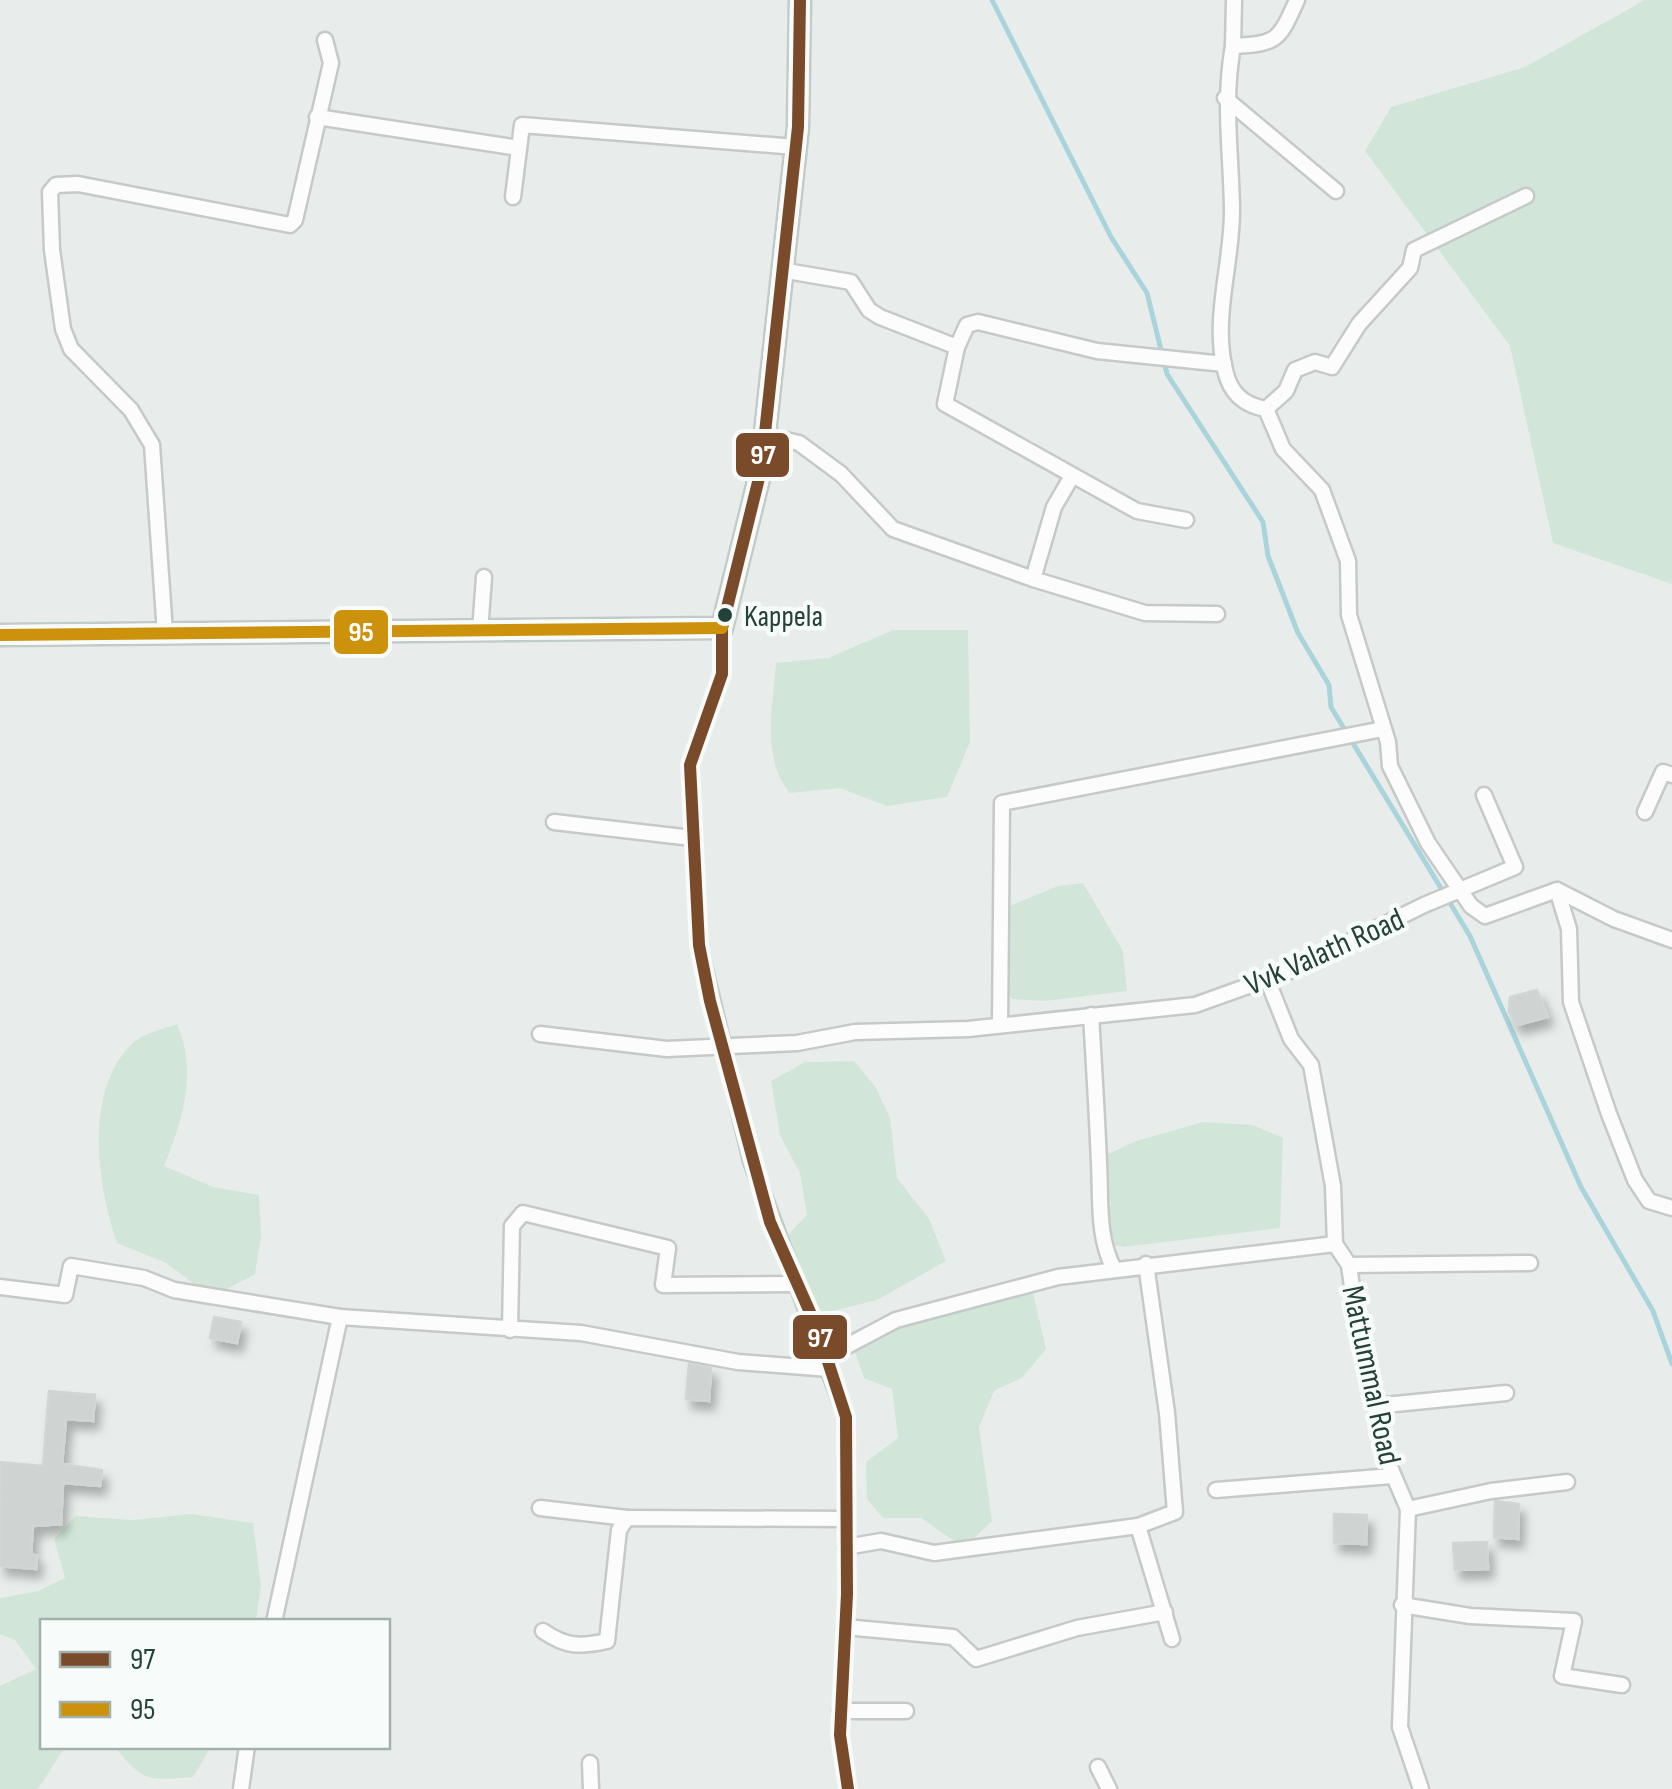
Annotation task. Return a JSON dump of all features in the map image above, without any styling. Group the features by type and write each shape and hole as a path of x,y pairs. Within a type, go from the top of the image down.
{"main road":[{"path":"0,635 722,628 761,470 796,147 800,0"}],"street":[{"path":"1234,0 1233,46 1225,98 1232,207 1224,282 1224,364 1234,394 1252,407 1266,409"},
{"path":"1233,46 1270,43 1281,36 1297,0"},
{"path":"165,634 152,446 132,410 71,349 63,329 52,250 50,192 56,185 78,184 290,225 295,220 331,62 325,40"},
{"path":"1225,98 1336,190"},
{"path":"317,117 519,148"},
{"path":"513,197 522,125 796,147"},
{"path":"1266,409 1286,391 1294,370 1315,362 1332,367 1359,324 1410,268 1414,250 1526,196"},
{"path":"781,270 851,282 868,310 957,347"},
{"path":"1186,520 1137,511 945,404 957,347 967,325 978,322 1097,351 1224,364"},
{"path":"1266,409 1284,449 1322,490 1348,561 1349,615 1383,728 1390,766 1428,843 1459,890 1485,916 1557,890 1601,913 1672,940"},
{"path":"764,435 798,444 841,474 892,529 1145,613 1217,614"},
{"path":"1034,579 1054,508 1072,476"},
{"path":"480,630 484,577"},
{"path":"722,628 722,674 690,764 699,945 751,1161 770,1222 798,1284 846,1416 840,1712 848,1789"},
{"path":"1000,1026 1002,803 1383,728"},
{"path":"1646,812 1663,772 1672,775"},
{"name":"Vvk Valath Road","path":"540,1034 667,1049 797,1043 855,1032 1000,1026 1196,1005 1267,980 1515,866 1484,795"},
{"path":"554,822 692,838"},
{"path":"1557,890 1569,929 1571,1002 1590,1064 1636,1180 1649,1202 1672,1208"},
{"path":"1267,980 1291,1039 1310,1065 1333,1186 1336,1244"},
{"path":"1091,1015 1098,1199 1105,1235 1103,1248 1114,1269"},
{"path":"510,1330 512,1226 523,1213 668,1248 663,1285 798,1284"},
{"name":"Mattummal Road","path":"828,1363 896,1320 1058,1277 1336,1244 1349,1265 1359,1337 1392,1476 1408,1510 1400,1727 1421,1789"},
{"path":"1349,1265 1530,1263"},
{"path":"846,1547 881,1541 934,1554 1138,1526 1175,1512 1167,1413 1146,1264"},
{"path":"0,1286 65,1295 71,1266 144,1278 174,1290 340,1317 581,1333 722,1360 828,1363"},
{"path":"275,1619 340,1317"},
{"path":"1376,1406 1506,1393"},
{"path":"1216,1490 1392,1476"},
{"path":"1408,1510 1492,1491 1567,1482"},
{"path":"540,1508 626,1518 846,1519"},
{"path":"543,1630 559,1642 578,1647 606,1641 620,1530 626,1518"},
{"path":"1138,1526 1172,1639"},
{"path":"1402,1605 1470,1616 1574,1621 1562,1676 1622,1685"},
{"path":"844,1627 953,1637 976,1658 1077,1628 1165,1612"},
{"path":"840,1712 906,1711"},
{"path":"242,1789 247,1749"},
{"path":"590,1763 591,1789"},
{"path":"1098,1767 1109,1789"}],"green space":[{"path":"1645,0 1672,0 1672,584 1553,543 1510,346 1365,151 1391,107 1525,67"},
{"path":"893,630 968,630 970,742 947,797 887,806 840,788 790,793 775,765 772,748 776,663 828,658"},
{"path":"1083,883 1123,951 1127,991 1045,1001 1012,999 1000,985 1007,907 1058,886"},
{"path":"177,1024 187,1060 186,1096 164,1166 213,1187 259,1195 261,1236 255,1274 212,1297 166,1263 117,1243 100,1166 101,1111 118,1061 138,1039"},
{"path":"854,1061 876,1088 890,1118 897,1178 929,1219 946,1261 877,1300 812,1316 780,1243 807,1215 800,1173 780,1135 771,1081 805,1062"},
{"path":"1203,1122 1253,1125 1283,1138 1280,1228 1124,1247 1110,1244 1106,1219 1111,1203 1099,1174 1106,1155 1136,1141"},
{"path":"1031,1284 1046,1349 1023,1377 994,1391 979,1427 992,1521 964,1548 921,1518 883,1518 867,1499 866,1462 898,1438 892,1389 864,1378 852,1344 877,1330"},
{"path":"191,1514 253,1523 261,1585 256,1619 40,1619 40,1749 64,1749 38,1789 0,1789 0,1686 36,1669 15,1640 0,1634 0,1598 38,1591 65,1578 54,1539 76,1516 132,1520"},
{"path":"117,1749 210,1749 193,1777 148,1777"}],"building":[{"path":"1537,990 1548,1017 1517,1025 1509,1012 1510,997"},
{"path":"214,1317 241,1322 237,1343 210,1338"},
{"path":"689,1364 711,1368 709,1401 686,1399"},
{"path":"49,1391 95,1395 93,1421 66,1419 62,1464 102,1470 100,1486 63,1483 61,1524 33,1526 31,1554 37,1556 36,1569 0,1566 1,1462 43,1466"},
{"path":"1495,1501 1519,1504 1518,1539 1494,1537"},
{"path":"1334,1514 1367,1515 1366,1544 1334,1543"},
{"path":"1487,1542 1488,1569 1455,1570 1453,1543"}],"waterway":[{"path":"992,0 1111,237 1147,293 1167,374 1263,522 1268,556 1298,633 1329,685 1331,707 1470,936 1581,1187 1653,1311 1672,1364"}],"transit line":[{"name":"97","path":"800,0 798,127 761,470 722,628 722,674 690,765 699,945 710,1001 770,1222 817,1328 846,1417 847,1594 840,1735 848,1789"},
{"name":"95","path":"0,635 722,628"}],"place":[{"name":"Kappela","path":"725,615"}]}
